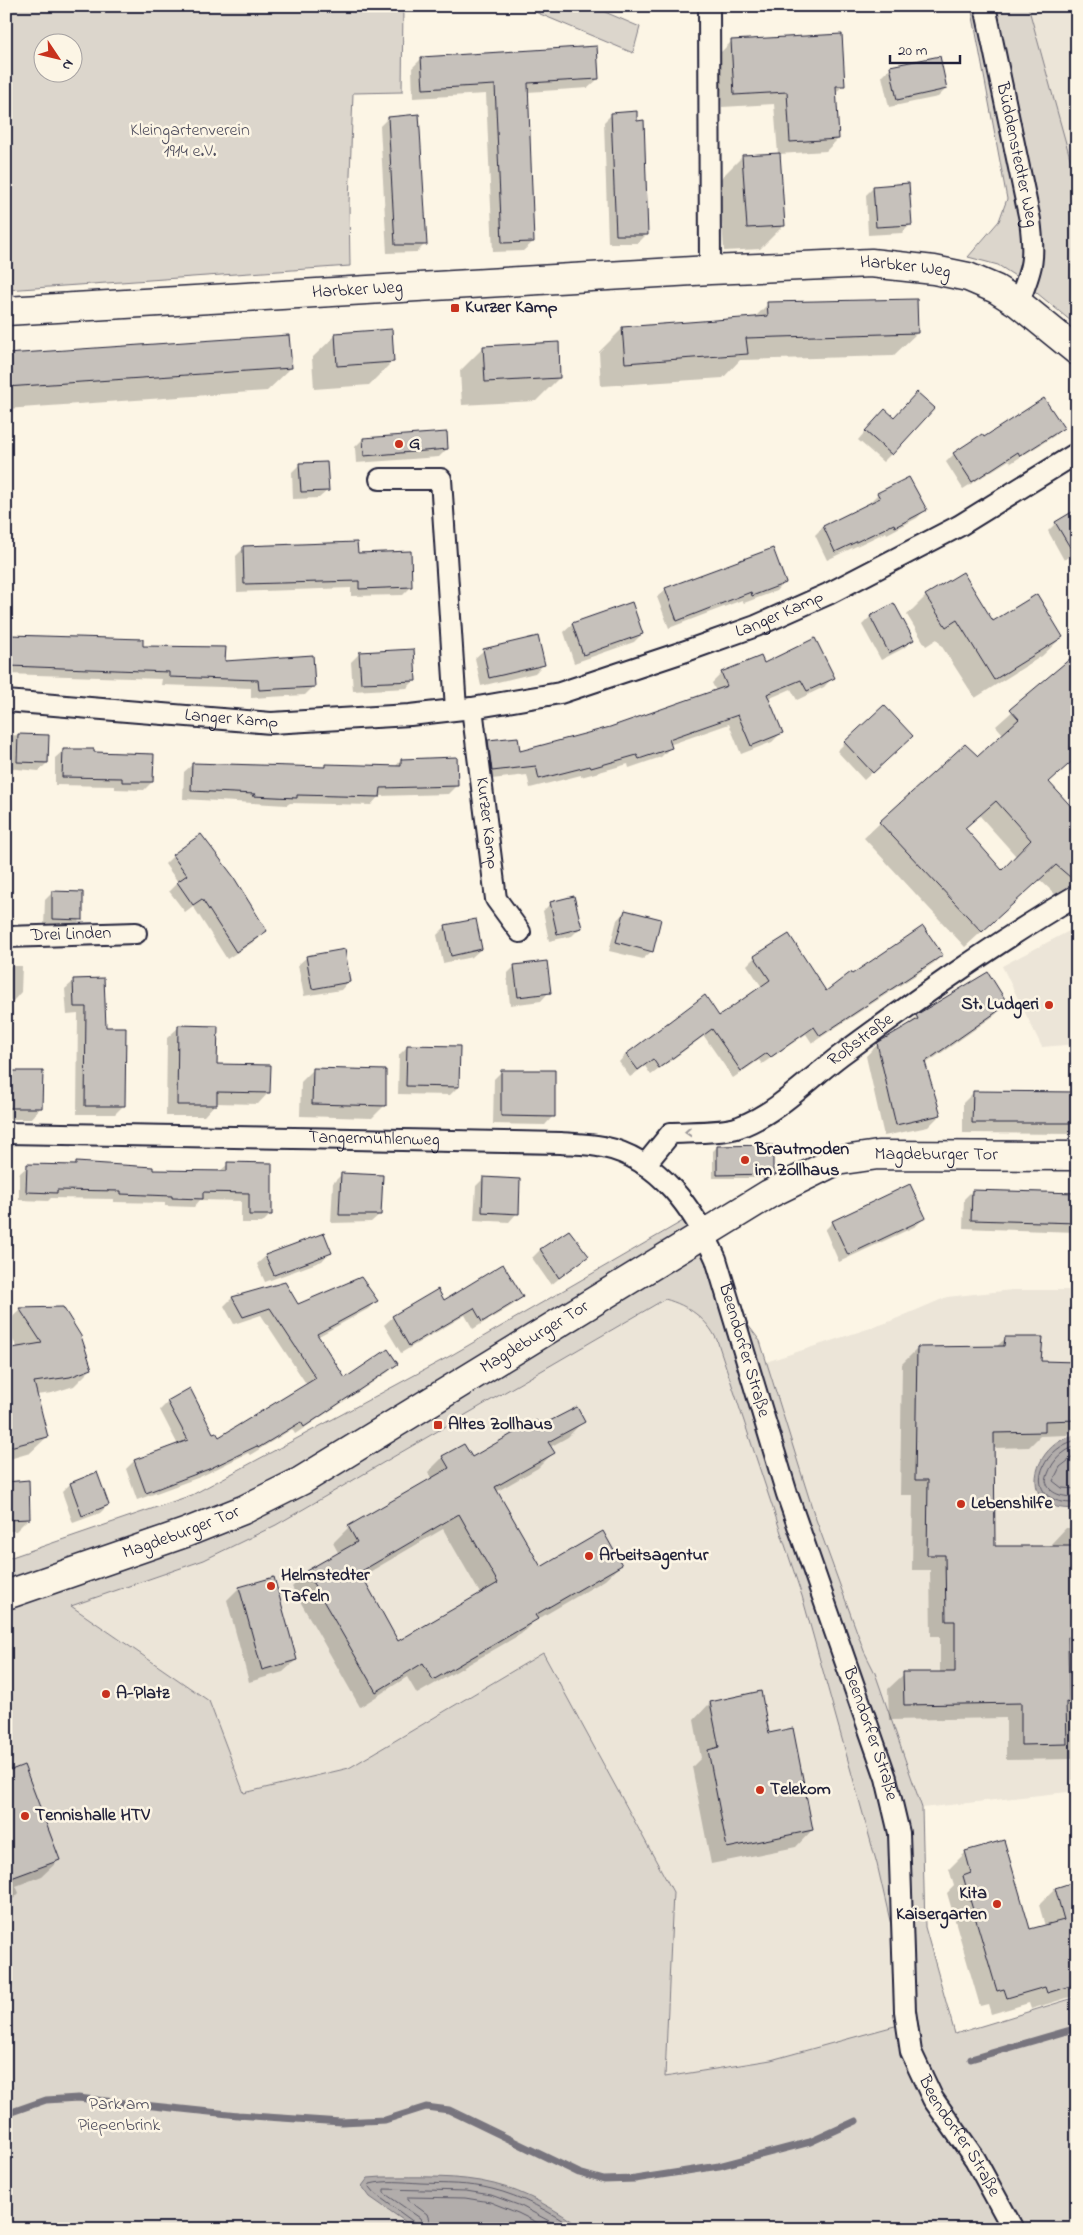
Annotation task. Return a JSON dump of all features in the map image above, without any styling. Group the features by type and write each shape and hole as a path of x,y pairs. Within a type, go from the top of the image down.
{"main road":[{"name":"Harbker Weg","path":"6,311 710,270 871,263 934,270 968,277 996,289 1018,303 1077,351"},
{"name":"Magdeburger Tor","path":"6,1595 185,1533 243,1510 301,1481 424,1408 769,1194 836,1161 878,1155 1077,1156"}],"street":[{"path":"709,6 710,270"},
{"name":"Büddenstedter Weg","path":"985,6 1030,220 1034,254 1029,277 1018,303"},
{"name":"Langer Kamp","path":"6,701 271,723 344,720 464,709 560,693 756,626 828,594 959,526 1077,453"},
{"path":"380,478 441,479 464,709"},
{"name":"Kurzer Kamp","path":"464,709 496,899 520,932"},
{"name":"Roßstraße","path":"645,1165 671,1133 737,1128 760,1118 840,1056 977,959 1036,919 1077,895"},
{"name":"Drei Linden","path":"6,937 136,933"},
{"name":"Tangermühlenweg","path":"6,1133 223,1135 316,1139 562,1143 604,1147 624,1154 645,1165 666,1182 705,1234"},
{"name":"Beendorfer Straße","path":"705,1234 716,1259 787,1494 886,1778 899,1833 904,2011 911,2052 933,2099 975,2158 1013,2229"}],"shaded area":[{"path":"1028,6 1077,6 1077,183 1071,166"},
{"name":"St. Ludgeri","path":"1077,927 1077,1044 1042,1047 1002,966"},
{"path":"1012,1290 1077,1290 1077,1791 922,1808 875,1673 864,1651 814,1514 766,1362 886,1323 947,1297"},
{"path":"665,1299 675,1302 702,1317 710,1326 717,1340 802,1596 877,1864 913,2021 771,2060 665,2077 673,1892 543,1653 349,1768 244,1793 209,1701 71,1606 204,1560 276,1525"}],"green space":[{"name":"Kleingartenverein 1914 e.V.","path":"6,6 403,6 402,92 353,93 349,203 350,266 6,290"},
{"path":"521,6 591,6 640,27 633,53"},
{"path":"971,6 1028,6 1077,183 1077,326 1020,279 998,265 968,257 999,221 1007,199"},
{"name":"Park am Piepenbrink","path":"702,1210 720,1242 748,1325 760,1341 814,1514 864,1651 875,1673 922,1808 925,1927 955,2034 1077,1997 1077,2229 6,2229 6,1559 192,1495 450,1356","holes":["665,1299 682,1305 696,1314 708,1325 717,1340 802,1596 877,1864 913,2021 771,2060 665,2077 673,1892 543,1653 349,1768 244,1793 209,1701 71,1606 204,1560 276,1525"]}],"water":[{"path":"1077,1435 1077,1508 1057,1507 1044,1501 1037,1490 1036,1477 1040,1463 1048,1450 1061,1440"},
{"path":"368,2178 452,2178 480,2181 506,2187 541,2202 583,2229 416,2229 370,2197 362,2186"}],"building":[{"path":"842,34 845,86 836,86 839,139 790,142 787,92 734,95 731,40"},
{"path":"597,46 599,79 528,83 534,242 502,243 495,85 423,89 421,57"},
{"path":"940,56 947,89 897,100 890,66"},
{"path":"637,111 637,121 644,120 648,235 616,235 611,113"},
{"path":"419,114 427,245 395,245 388,117"},
{"path":"780,153 785,226 747,228 742,155"},
{"path":"909,183 912,225 876,227 873,186"},
{"path":"917,299 918,333 746,338 748,354 625,363 622,327 768,316 767,302"},
{"path":"392,329 394,362 337,366 335,333"},
{"path":"289,335 292,368 6,387 6,354"},
{"path":"559,342 560,378 485,382 483,346"},
{"path":"917,392 935,408 892,455 865,431 885,409 894,417"},
{"path":"1044,398 1064,428 1020,456 1018,452 972,482 953,453 982,434 984,437"},
{"name":"G","path":"447,432 448,449 364,456 363,438"},
{"path":"327,462 329,491 301,492 299,463"},
{"path":"909,477 927,510 895,527 894,524 835,552 823,526 880,498 877,493"},
{"path":"1077,509 1077,559 1055,522"},
{"path":"357,542 358,553 411,551 412,587 359,589 359,581 244,584 243,546"},
{"path":"773,548 786,583 752,596 751,592 677,621 665,588"},
{"path":"963,572 993,621 1037,594 1063,637 994,680 957,620 946,627 925,595"},
{"path":"632,602 643,634 583,655 572,623"},
{"path":"894,603 914,640 889,653 870,616"},
{"path":"10,635 143,639 143,646 226,647 225,661 313,655 315,687 259,690 258,680 169,677 169,672 9,666"},
{"path":"538,636 545,665 489,678 483,649"},
{"path":"815,638 835,678 807,691 801,680 767,694 783,733 751,746 738,715 669,739 672,748 639,759 637,755 591,768 590,766 539,779 536,766 492,771 488,740 518,737 520,751 610,727 727,686 721,672 761,656 764,663"},
{"path":"414,649 416,681 361,683 359,652"},
{"path":"1077,653 1077,757 1049,782 1077,813 1077,883 1056,865 982,932 879,822 965,744 978,756 1019,719 1010,709","holes":["996,801 1031,840 1002,870 965,828"]},
{"path":"884,705 913,736 873,773 844,742"},
{"path":"18,734 49,735 48,763 17,762"},
{"path":"63,749 94,749 94,752 154,754 153,782 122,782 122,778 62,777"},
{"path":"457,757 458,786 381,788 380,797 297,795 297,798 191,791 192,763 325,767 325,764 401,766 401,759"},
{"path":"201,834 233,876 267,931 236,952 202,899 193,905 177,882 187,875 172,855"},
{"path":"52,891 83,892 83,920 52,919"},
{"path":"574,896 582,928 557,934 550,902"},
{"path":"625,910 661,919 653,952 616,942"},
{"path":"476,919 482,949 451,956 445,925"},
{"path":"923,926 943,955 820,1036 814,1027 771,1057 767,1053 741,1071 712,1029 659,1068 653,1059 638,1070 626,1054 705,995 719,1016 770,980 754,956 789,934 826,991 851,972 852,974"},
{"path":"345,949 350,982 312,989 306,956"},
{"path":"547,961 551,993 518,997 514,965"},
{"path":"988,972 1008,1004 925,1062 941,1115 896,1125 877,1043 918,1019 916,1015"},
{"path":"104,978 106,1027 126,1027 125,1106 85,1106 86,1007 74,1007 73,979"},
{"path":"178,1025 218,1026 217,1064 271,1065 270,1093 217,1092 217,1105 177,1105"},
{"path":"407,1045 460,1046 459,1087 406,1086"},
{"path":"313,1068 386,1070 386,1106 312,1104"},
{"path":"501,1070 555,1070 555,1117 501,1116"},
{"path":"6,1071 43,1071 42,1108 6,1108"},
{"path":"973,1091 1077,1092 1077,1123 972,1123"},
{"name":"Brautmoden im Zollhaus","path":"773,1145 773,1174 717,1175 717,1146"},
{"path":"76,1162 153,1167 153,1170 227,1171 227,1162 272,1163 272,1215 249,1215 249,1193 203,1192 203,1199 121,1194 121,1191 57,1190 57,1193 26,1192 27,1164 76,1165"},
{"path":"341,1173 383,1175 381,1215 339,1215"},
{"path":"483,1177 520,1179 519,1214 482,1212"},
{"path":"910,1184 926,1218 848,1255 832,1221"},
{"path":"972,1190 1077,1193 1077,1223 971,1220"},
{"path":"569,1230 589,1256 559,1278 540,1249"},
{"path":"324,1233 332,1253 274,1275 265,1255"},
{"path":"503,1264 523,1297 482,1322 474,1308 409,1346 392,1316 438,1289 444,1300"},
{"path":"361,1277 378,1301 317,1334 345,1378 388,1349 398,1364 304,1427 301,1422 258,1448 257,1446 209,1469 146,1493 134,1460 188,1440 167,1401 190,1388 213,1433 216,1432 219,1437 316,1378 270,1308 243,1317 232,1297 285,1282 298,1304"},
{"path":"63,1307 81,1336 92,1369 70,1377 34,1382 48,1437 6,1448 6,1349 42,1343 19,1308"},
{"name":"Lebenshilfe","path":"1005,1337 1043,1337 1041,1361 1077,1362 1077,1420 1045,1421 1045,1432 994,1433 995,1546 1077,1546 1077,1637 1068,1637 1069,1703 1066,1702 1067,1744 1021,1745 1021,1703 904,1705 903,1672 955,1672 955,1621 946,1621 945,1555 927,1555 928,1480 915,1480 917,1347 1004,1346"},
{"name":"Arbeitsagentur","path":"577,1407 585,1422 548,1442 555,1453 495,1487 541,1567 603,1531 622,1565 535,1615 538,1619 433,1680 423,1663 376,1692 306,1571 357,1542 348,1526 449,1468 442,1456 464,1444 472,1457 536,1420 540,1426","holes":["459,1514 498,1583 398,1641 360,1572"]},
{"path":"97,1472 109,1505 82,1516 70,1483"},
{"path":"29,1480 30,1519 6,1520 6,1482"},
{"path":"274,1577 297,1660 262,1670 239,1587"},
{"name":"Telekom","path":"761,1691 769,1733 793,1728 813,1830 727,1848 708,1750 719,1747 710,1702"},
{"name":"Tennishalle HTV","path":"24,1765 60,1860 6,1880 6,1772"},
{"name":"Kita Kaisergarten","path":"1004,1840 1030,1929 1064,1920 1055,1888 1077,1881 1077,1984 1047,1993 1045,1987 1007,1998 1004,1989 997,1991 963,1876 971,1873 965,1851"}],"waterway":[{"path":"971,2059 1077,2028"},
{"path":"6,2114 46,2100 78,2098 238,2115 341,2122 385,2120 426,2107 449,2110 579,2173 604,2180 635,2179 719,2166 810,2142 856,2121"}],"place":[{"name":"Kurzer Kamp","path":"455,308"},
{"name":"G","path":"399,444"},
{"name":"St. Ludgeri","path":"1049,1005"},
{"name":"Brautmoden im Zollhaus","path":"745,1160"},
{"name":"Altes Zollhaus","path":"438,1425"},
{"name":"Lebenshilfe","path":"961,1504"},
{"name":"Arbeitsagentur","path":"589,1556"},
{"name":"Helmstedter Tafeln","path":"271,1586"},
{"name":"A-Platz","path":"106,1694"},
{"name":"Telekom","path":"760,1790"},
{"name":"Tennishalle HTV","path":"25,1816"},
{"name":"Kita Kaisergarten","path":"997,1904"}]}
